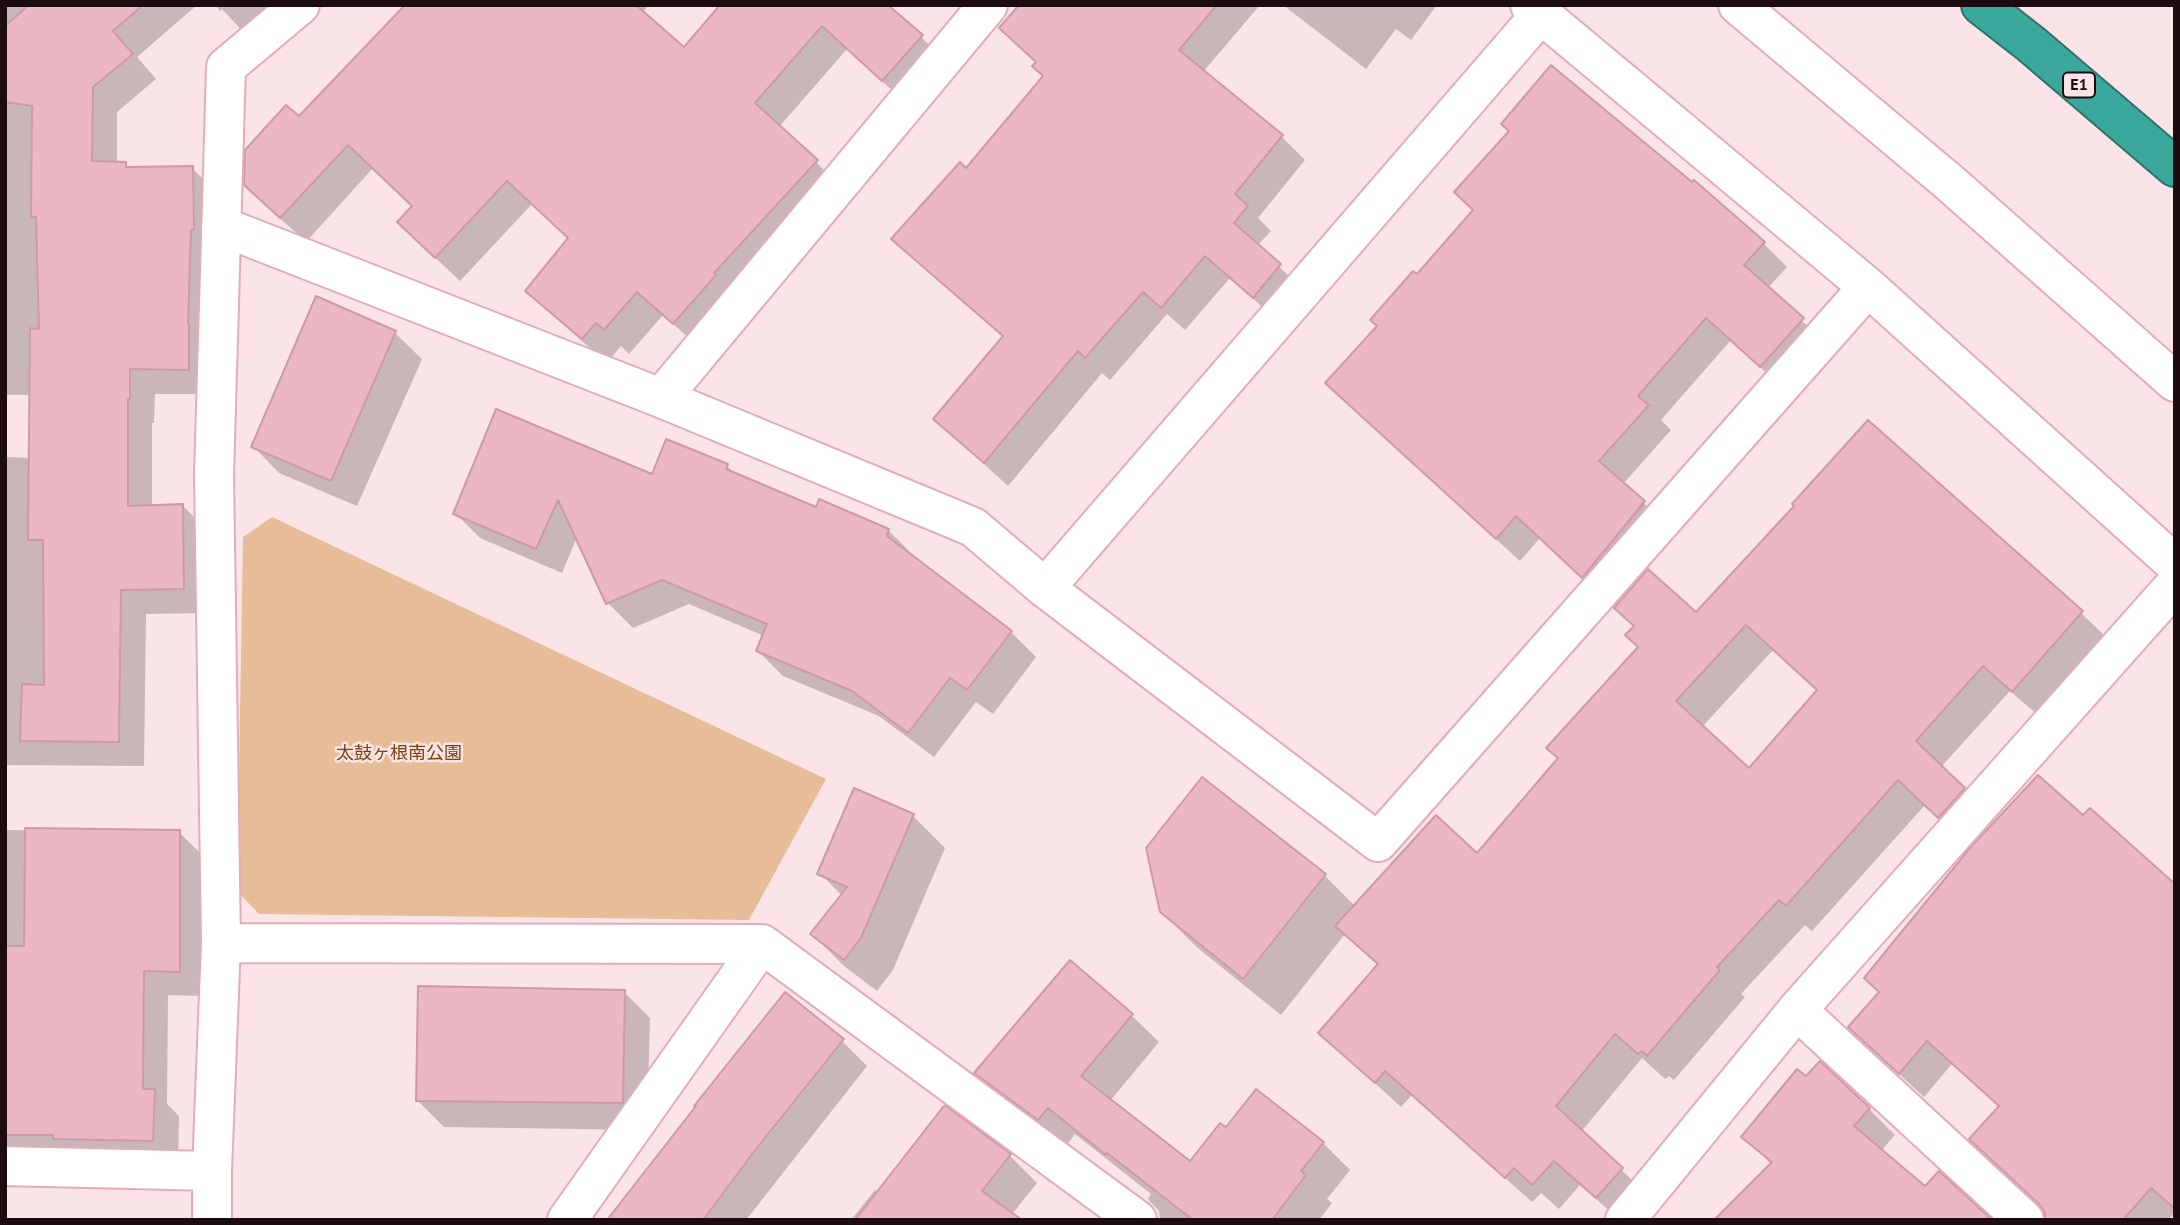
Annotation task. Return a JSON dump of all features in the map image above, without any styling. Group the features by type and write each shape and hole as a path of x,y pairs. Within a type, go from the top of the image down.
{"highway":[{"name":"E1","path":"1981,5 2031,44 2175,167"}],"street":[{"path":"212,1220 221,943 214,475 226,67 300,5"},
{"path":"661,398 988,5"},
{"path":"1738,5 1950,183 2175,382"},
{"path":"1045,588 1535,10 1868,287 2175,564"},
{"path":"221,226 661,398 973,527 1045,588 1378,842 1868,287"},
{"path":"1625,1220 1797,1010 2175,586"},
{"path":"221,943 762,944 1112,1212"},
{"path":"567,1220 762,944"},
{"path":"1797,1010 2024,1220"},
{"path":"5,1166 212,1171"}],"green space":[{"name":"太鼓ヶ根南公園","path":"272,517 826,779 749,920 259,914 237,891 243,537"}],"building":[{"path":"29,5 143,5 113,31 133,54 93,87 92,161 126,162 126,167 193,166 194,230 191,230 189,370 130,369 128,399 128,506 183,504 184,589 121,590 119,742 20,741 22,684 44,685 43,540 28,540 30,328 39,329 36,217 31,217 32,106 5,102 5,26"},
{"path":"405,5 636,5 684,47 720,5 888,5 923,35 882,81 822,26 755,103 818,160 714,273 716,275 673,324 637,292 604,330 596,323 582,339 525,291 568,238 507,181 435,258 397,222 412,206 348,145 280,218 244,185 245,150 286,105 299,116"},
{"path":"1019,5 1217,5 1179,50 1283,135 1235,194 1248,206 1234,223 1281,264 1253,298 1205,256 1161,308 1143,292 1085,358 1078,351 984,463 933,419 1003,336 891,239 960,162 966,168 1043,76 1032,66 1036,62 999,28"},
{"path":"1551,65 1692,182 1694,180 1765,242 1744,265 1804,318 1760,367 1706,318 1638,396 1649,405 1599,461 1645,501 1582,578 1516,516 1496,539 1325,383 1377,326 1370,320 1413,271 1417,274 1473,210 1454,192 1509,131 1501,124"},
{"path":"316,296 396,331 331,481 251,447"},
{"path":"496,409 652,474 666,439 728,464 726,469 816,507 819,499 889,529 887,536 1012,631 967,690 950,678 908,733 852,691 756,651 767,624 662,580 606,604 558,500 536,549 453,514"},
{"path":"1868,420 2083,611 2012,692 1983,666 1916,741 1965,788 1938,818 1898,780 1786,906 1779,900 1717,967 1720,970 1647,1056 1642,1051 1638,1054 1615,1034 1556,1106 1623,1168 1596,1198 1554,1161 1532,1185 1514,1168 1505,1178 1385,1071 1375,1083 1318,1033 1378,964 1335,926 1436,815 1477,853 1558,758 1546,748 1638,647 1625,635 1634,626 1614,608 1648,569 1696,612 1794,506 1792,504","holes":["1746,625 1817,690 1749,768 1676,701"]},
{"path":"2038,775 2083,815 2090,808 2175,884 2175,1209 2151,1188 2123,1220 2045,1220 2045,1213 2039,1204 1969,1139 1999,1106 1927,1041 1899,1074 1848,1027 1879,992 1864,978 1970,848"},
{"path":"1202,777 1326,874 1243,979 1160,912 1146,848"},
{"path":"854,788 914,814 861,938 844,960 810,934 847,887 817,874"},
{"path":"25,828 180,830 180,972 144,971 143,1089 155,1089 153,1141 5,1135 5,946 24,946"},
{"path":"1070,960 1133,1014 1081,1076 1190,1161 1220,1123 1226,1127 1256,1089 1324,1142 1301,1171 1306,1175 1272,1220 1193,1220 1048,1108 1038,1120 974,1073"},
{"path":"418,986 625,990 623,1103 416,1101"},
{"path":"785,992 844,1039 703,1220 607,1220 694,1106"},
{"path":"1820,1061 1870,1108 1854,1126 1925,1186 1939,1171 1992,1220 1714,1220 1772,1162 1741,1137 1797,1069 1806,1076"},
{"path":"946,1106 1011,1154 982,1191 1022,1220 855,1220 943,1107"}]}
